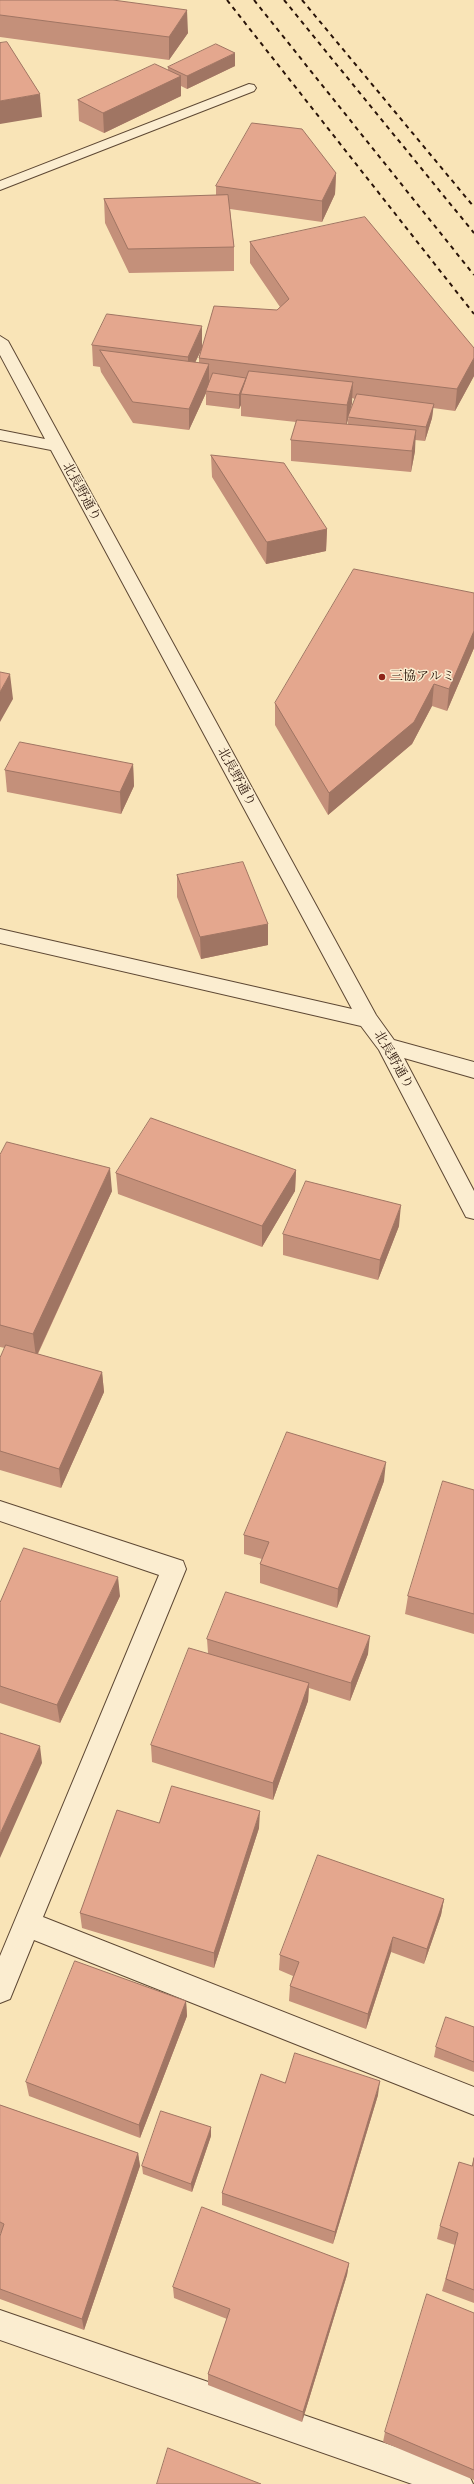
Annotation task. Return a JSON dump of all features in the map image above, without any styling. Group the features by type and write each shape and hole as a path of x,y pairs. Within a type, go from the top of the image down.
{"street":[{"path":"0,186 249,88"},
{"name":"北長野通り","path":"0,341 368,1020 387,1046 474,1211"},
{"path":"0,435 56,446"},
{"path":"0,936 368,1020"},
{"path":"387,1046 474,1070"},
{"path":"0,1511 174,1569 0,1989"},
{"path":"27,1924 474,2101"},
{"path":"0,2325 457,2484"}],"building":[{"path":"0,0 113,0 187,10 169,37 0,15"},
{"path":"7,42 40,94 0,101 0,43"},
{"path":"216,44 235,53 187,76 168,67"},
{"path":"155,64 181,76 103,113 78,100"},
{"path":"252,123 302,129 336,173 322,201 216,186"},
{"path":"228,195 234,247 128,249 104,199"},
{"path":"365,217 474,348 474,358 457,389 199,358 214,306 277,310 289,299 250,242"},
{"path":"107,314 202,326 188,357 92,345"},
{"path":"100,350 209,364 189,409 133,402"},
{"path":"249,371 353,382 347,405 241,394"},
{"path":"213,373 246,378 239,395 206,391"},
{"path":"357,394 434,404 426,427 348,417"},
{"path":"297,420 416,430 412,451 291,440"},
{"path":"211,455 284,463 327,529 267,542"},
{"name":"三協アルミ","path":"354,569 474,593 474,631 449,689 434,684 414,722 329,793 275,703"},
{"path":"0,672 10,674 0,692"},
{"path":"20,742 133,764 120,792 5,770"},
{"path":"243,862 268,924 200,937 177,875"},
{"path":"151,1118 296,1170 262,1226 116,1173"},
{"path":"7,1142 110,1168 33,1334 0,1325 0,1155"},
{"path":"306,1181 401,1205 380,1260 283,1234"},
{"path":"6,1345 102,1372 59,1469 0,1451 0,1358"},
{"path":"287,1432 386,1462 338,1589 260,1564 269,1542 244,1535"},
{"path":"443,1481 474,1490 474,1614 408,1596"},
{"path":"24,1548 118,1577 57,1705 0,1686 0,1603"},
{"path":"226,1592 370,1636 351,1683 207,1639"},
{"path":"189,1648 309,1683 273,1783 151,1745"},
{"path":"0,1733 40,1746 0,1834"},
{"path":"172,1786 260,1811 214,1953 80,1913 117,1810 159,1823"},
{"path":"318,1855 444,1899 427,1949 393,1937 368,2014 290,1986 299,1962 280,1955"},
{"path":"75,1961 186,2001 139,2125 26,2082"},
{"path":"446,2017 474,2027 474,2062 436,2047"},
{"path":"295,2053 380,2081 335,2232 222,2193 261,2074 285,2083"},
{"path":"0,2105 138,2153 82,2319 0,2289 0,2236 4,2224 0,2222"},
{"path":"161,2111 211,2127 191,2184 142,2166"},
{"path":"474,2158 474,2290 446,2279 458,2233 440,2226 459,2162 472,2166"},
{"path":"202,2207 349,2263 303,2412 208,2374 230,2309 173,2287"},
{"path":"427,2294 474,2313 474,2470 385,2432"},
{"path":"168,2448 261,2484 157,2484"}],"railway":[{"path":"227,0 474,314"},
{"path":"254,0 474,275"},
{"path":"284,0 474,233"},
{"path":"302,0 474,207"}],"place":[{"name":"三協アルミ","path":"382,677"}]}
